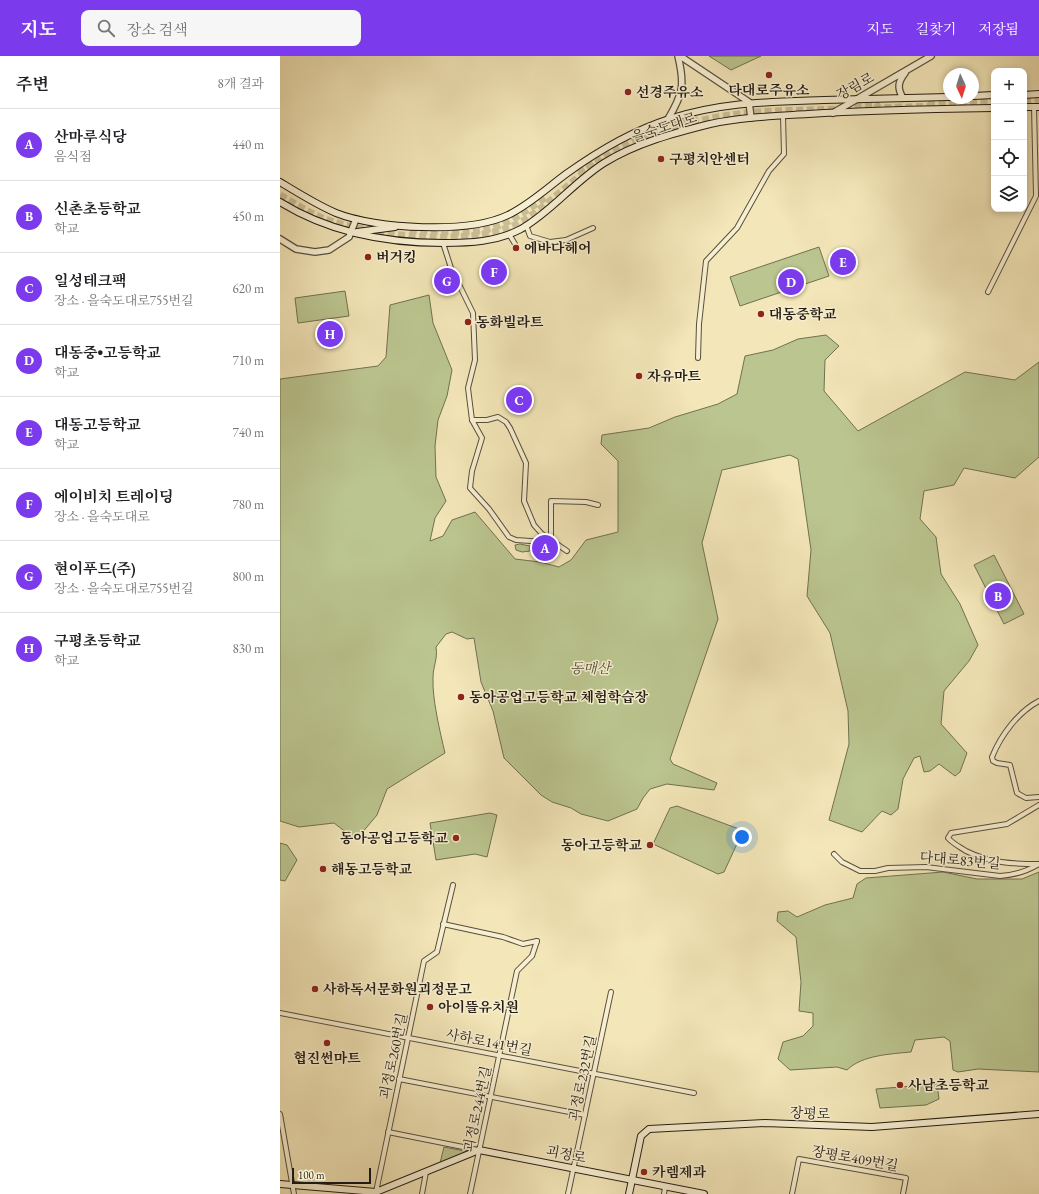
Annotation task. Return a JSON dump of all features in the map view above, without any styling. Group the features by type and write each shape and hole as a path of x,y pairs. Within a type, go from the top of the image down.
{"main road":[{"path":"1027,95 1039,94"},
{"path":"979,96 991,95"},
{"name":"을숙도대로","path":"280,182 336,213 356,219 406,226 460,226 480,224 500,219 527,203 603,148 668,119 710,107 749,102 943,97"},
{"name":"을숙도대로","path":"280,202 317,222 352,233 389,240 443,243 480,242 509,234 526,225 603,163 640,145 712,124 751,118 832,113 991,108"},
{"path":"352,233 406,226"},
{"name":"장평로","path":"629,1194 641,1136 649,1129 765,1123 872,1127 1039,1114"},
{"path":"280,1184 376,1193 479,1150"},
{"name":"괴정로","path":"479,1150 704,1194"}],"street":[{"path":"679,56 749,102 751,118"},
{"path":"668,119 682,90 682,72 679,56"},
{"name":"장림로","path":"832,113 931,56"},
{"path":"903,98 899,91 899,81 906,71"},
{"path":"988,292 1036,196 1037,107"},
{"path":"698,358 699,324 706,261 738,228 769,171 784,154 783,116"},
{"path":"280,239 296,249 314,252 329,250 349,237 352,233 356,219"},
{"path":"526,225 530,236 550,242 566,240 593,228"},
{"path":"509,234 515,244"},
{"path":"443,243 451,268 473,313 475,360 468,388 472,420 482,438 472,471 470,488 489,509 509,537 516,540 545,542 551,540"},
{"path":"472,420 487,420 498,417 506,422 526,463 524,501 534,525 551,540 567,551"},
{"path":"551,540 551,501 586,502 598,505"},
{"path":"1039,701 1024,711 1013,722 992,757 993,761 1010,766 1017,793 1026,798 1039,797"},
{"path":"1039,805 1007,824 951,833 948,838 962,849 992,862 1008,864 1039,864"},
{"name":"다대로83번길","path":"834,854 842,862 860,871 875,871 888,868 926,867 988,876 1000,876 1012,875 1029,870 1039,864"},
{"name":"괴정로260번길","path":"376,1193 424,961 437,952 453,885"},
{"name":"괴정로244번길","path":"444,924 503,937 523,944 537,941 532,956 517,971 470,1194"},
{"name":"괴정로232번길","path":"568,1194 611,992"},
{"name":"사하로141번길","path":"280,1013 694,1093"},
{"path":"399,1079 585,1116"},
{"path":"280,1114 294,1194"},
{"path":"388,1132 479,1150"},
{"name":"장평로409번길","path":"792,1194 800,1159 906,1178 903,1194"},
{"path":"422,1194 426,1172"},
{"path":"664,1194 665,1186"}],"green space":[{"path":"709,56 761,56 731,70"},
{"path":"819,247 829,276 740,306 730,277"},
{"path":"345,291 349,316 298,323 295,298"},
{"name":"동매산","path":"429,295 433,323 452,370 447,396 438,420 435,446 436,477 446,501 435,518 430,541 443,536 452,520 475,512 515,559 540,562 559,567 571,560 586,540 618,532 618,461 601,444 602,435 649,428 675,417 718,404 737,394 745,356 773,350 798,339 826,335 839,346 825,360 824,391 858,431 965,372 1015,380 1039,362 1039,457 1015,478 964,468 954,485 924,491 920,519 936,537 941,574 960,604 978,645 969,661 944,691 941,724 967,753 960,772 955,776 939,764 930,771 924,772 920,756 914,758 903,779 898,809 891,815 882,811 862,832 829,820 849,744 848,711 830,633 807,596 811,550 798,459 790,455 722,470 702,543 718,619 670,759 673,764 717,783 714,790 667,784 650,789 637,809 608,821 581,814 571,808 552,802 541,795 504,758 493,711 481,682 474,638 467,639 452,632 446,634 436,647 433,674 435,705 445,753 387,789 377,815 356,840 334,823 299,827 280,821 280,379 378,366 386,357 390,305"},
{"path":"520,544 530,546 530,551 522,552 516,550 515,545"},
{"path":"994,555 1024,614 1004,624 974,565"},
{"path":"677,806 739,829 741,835 724,872 718,874 653,844 670,808"},
{"path":"490,813 497,815 487,857 475,854 436,860 430,823"},
{"path":"280,843 287,845 297,860 285,881 280,880"},
{"path":"943,872 977,879 1022,879 1039,872 1039,1072 978,1069 958,1072 953,1070 950,1041 944,1037 915,1040 911,1052 869,1058 853,1065 847,1070 837,1067 790,1070 778,1059 783,1042 803,1036 813,1026 813,1013 799,1011 801,982 796,937 777,921 778,912 788,911 797,917 825,905 853,898 857,884 866,878"},
{"path":"937,1084 939,1099 926,1105 880,1108 876,1089"},
{"path":"444,1147 475,1153 439,1167"}],"tunnel":[{"path":"1027,101 1039,100"},
{"path":"928,103 991,101"},
{"path":"844,105 880,104"},
{"path":"874,108 934,106"},
{"path":"280,195 327,220 355,227 406,235 461,237 510,227 529,217 592,166 619,148 634,141 694,122 742,113 842,109"},
{"path":"661,128 697,118"},
{"path":"578,172 599,157"},
{"path":"410,230 439,232 481,231 497,227 505,223 548,196"}],"place":[{"name":"다대로주유소","path":"769,75"},
{"name":"선경주유소","path":"628,92"},
{"name":"구평치안센터","path":"661,159"},
{"name":"에바다헤어","path":"516,248"},
{"name":"버거킹","path":"368,257"},
{"name":"대동고등학교","path":"843,262"},
{"name":"에이비치 트레이딩","path":"494,272"},
{"name":"현이푸드(주)","path":"447,281"},
{"name":"대동중•고등학교","path":"791,282"},
{"name":"대동중학교","path":"761,314"},
{"name":"동화빌라트","path":"468,322"},
{"name":"구평초등학교","path":"330,334"},
{"name":"자유마트","path":"639,376"},
{"name":"일성테크팩","path":"519,400"},
{"name":"산마루식당","path":"545,548"},
{"name":"신촌초등학교","path":"998,596"},
{"name":"동아공업고등학교 체험학습장","path":"461,697"},
{"name":"동아공업고등학교","path":"456,838"},
{"name":"동아고등학교","path":"650,845"},
{"name":"해동고등학교","path":"323,869"},
{"name":"사하독서문화원괴정문고","path":"315,989"},
{"name":"아이뜰유치원","path":"430,1007"},
{"name":"협진썬마트","path":"327,1043"},
{"name":"사남초등학교","path":"900,1085"},
{"name":"카렘제과","path":"644,1172"}]}
